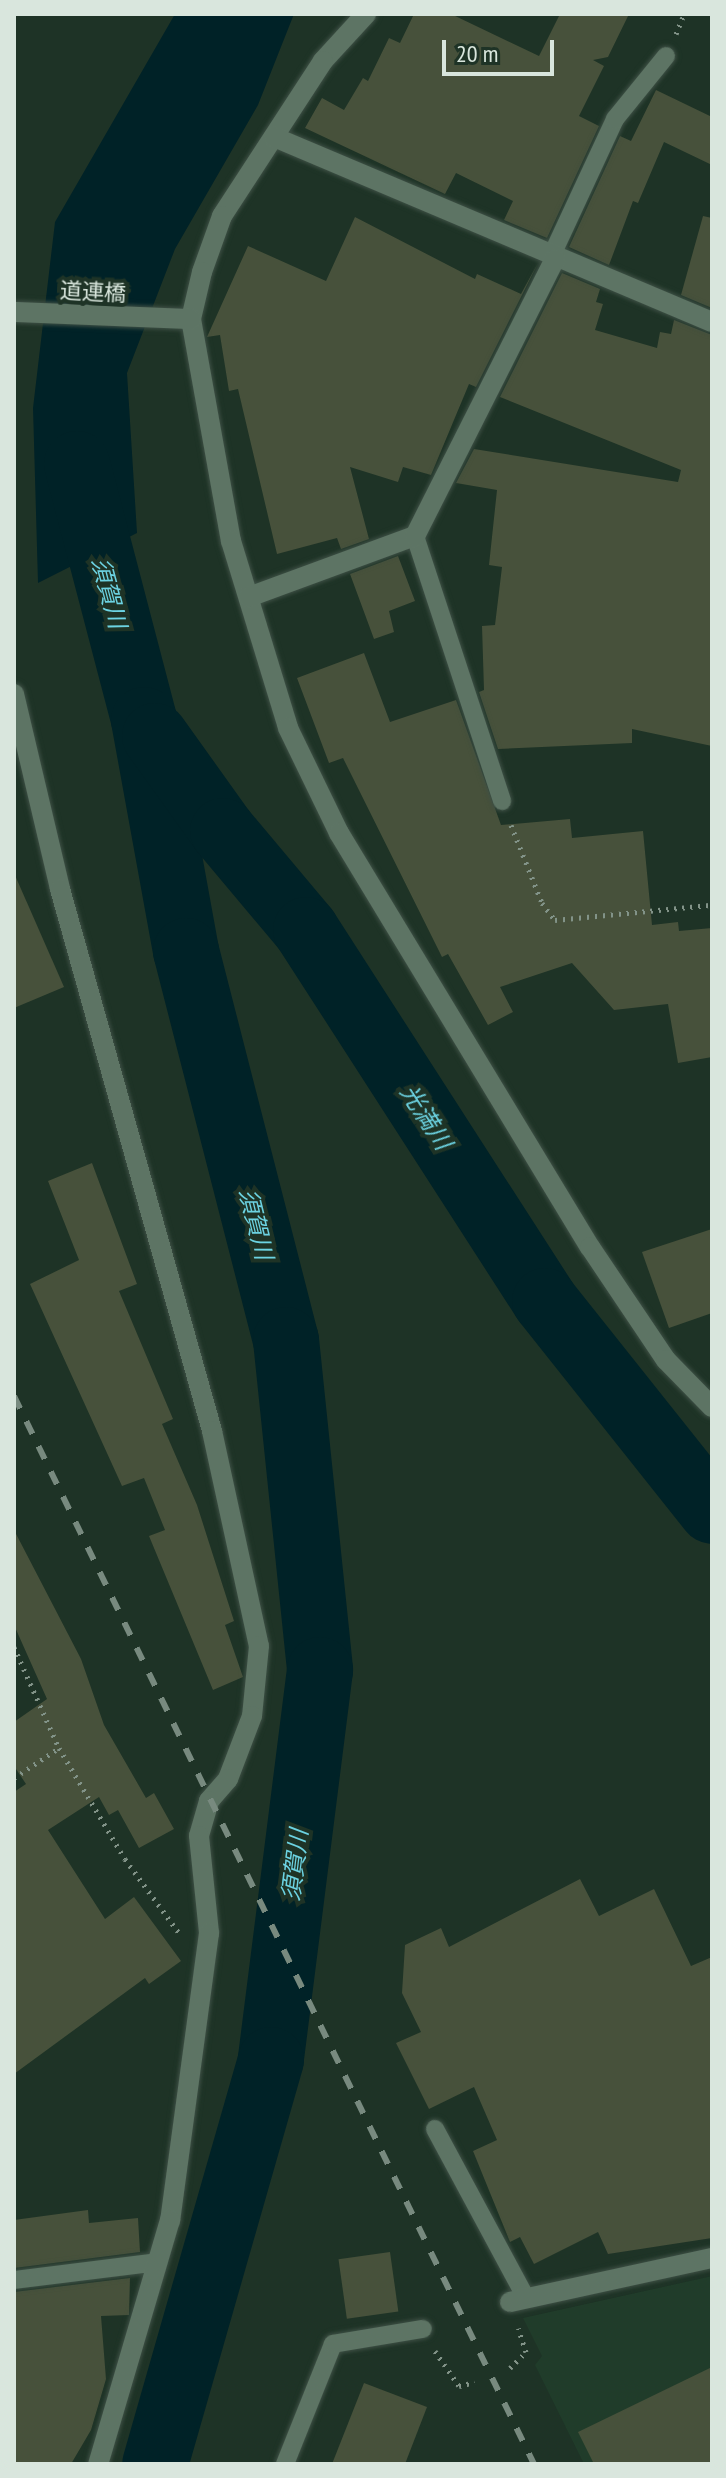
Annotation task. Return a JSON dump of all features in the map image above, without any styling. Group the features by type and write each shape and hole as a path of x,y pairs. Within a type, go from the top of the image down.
{"street":[{"path":"366,14 323,61 222,216 191,319 231,541 288,728 339,833 590,1247 666,1360 712,1407"},
{"path":"274,137 553,258 712,322"},
{"path":"249,597 415,536 553,258"},
{"name":"道連橋","path":"14,312 191,319"},
{"path":"14,694 69,920 212,1431 259,1646 252,1716 228,1779 209,1801 199,1836 209,1933 170,2220 98,2464"},
{"path":"518,2300 712,2258"}],"lane":[{"path":"553,258 615,119 666,56"},
{"path":"415,536 502,801"},
{"path":"435,2129 518,2300"},
{"path":"14,2280 158,2262"},
{"path":"285,2464 333,2344 423,2329"}],"path":[{"path":"502,801 542,903 555,920 712,905"},
{"path":"14,1647 59,1748 125,1859 203,1966"},
{"path":"14,1778 59,1748"},
{"path":"510,2368 526,2352 518,2300"},
{"path":"423,2329 459,2386 475,2382"}],"shaded area":[{"path":"712,2276 712,2464 584,2464 535,2365 542,2356 523,2318"}],"water":[{"path":"175,14 294,14 258,105 175,249 127,373 137,533 38,583 33,408 55,222"}],"building":[{"path":"414,14 451,14 539,56 560,14 629,14 608,57 593,60 604,66 579,116 599,126 547,238 504,220 513,201 456,173 445,194 305,128 322,98 344,110 363,78 368,81 389,38 400,43"},
{"path":"656,90 712,117 712,165 664,142 638,203 633,201 609,265 569,247 620,136 631,141"},
{"path":"703,216 712,218 712,308 681,295"},
{"path":"355,217 475,279 477,274 521,294 538,263 476,387 469,384 431,475 403,467 398,482 350,467 369,539 341,549 337,538 277,554 238,389 229,391 220,335 207,337 248,246 326,281"},
{"path":"562,273 600,289 596,302 603,304 595,330 657,348 660,332 671,334 674,320 712,335 712,746 632,729 632,743 498,749 479,692 484,690 482,626 495,625 502,567 489,565 497,490 456,483 474,449 678,482 681,470 500,397"},
{"path":"398,556 415,601 389,611 394,632 374,639 350,574"},
{"path":"364,653 390,722 456,700 501,825 570,819 572,838 643,831 652,925 678,922 679,931 712,928 712,1057 678,1063 668,1004 614,1010 572,963 500,987 513,1012 488,1025 448,954 442,957 343,758 329,763 297,678"},
{"path":"14,873 64,987 14,1008"},
{"path":"92,1163 137,1284 119,1291 173,1419 162,1424 197,1505 234,1621 225,1625 243,1677 213,1690 149,1536 165,1530 144,1478 122,1486 30,1284 79,1260 48,1181"},
{"path":"712,1229 712,1313 669,1328 642,1252"},
{"path":"14,1530 81,1659 104,1725 146,1798 154,1793 174,1829 139,1848 118,1810 109,1815 99,1797 48,1830 105,1919 134,1897 181,1961 149,1984 145,1978 14,2074 14,1792 26,1784 14,1766 14,1722 47,1699 14,1625"},
{"path":"580,1879 599,1916 654,1889 691,1966 712,1957 712,2238 608,2254 598,2232 534,2264 520,2237 510,2242 473,2151 497,2140 474,2087 429,2109 396,2043 421,2032 402,1993 405,1945 441,1928 449,1947"},
{"path":"88,2210 89,2223 138,2218 140,2252 14,2268 14,2220"},
{"path":"390,2252 398,2311 347,2319 339,2259"},
{"path":"130,2278 129,2315 101,2316 106,2379 91,2430 71,2464 14,2464 14,2292"},
{"path":"712,2367 712,2464 594,2464 578,2432"},
{"path":"364,2383 427,2407 405,2464 332,2464"}],"waterway":[{"name":"須賀川","path":"77,464 144,720 186,951 286,1340 320,1670 271,2060 155,2464"},
{"name":"光満川","path":"155,736 223,831 306,930 545,1301 712,1511"}],"railway":[{"path":"14,1396 534,2464"}]}
